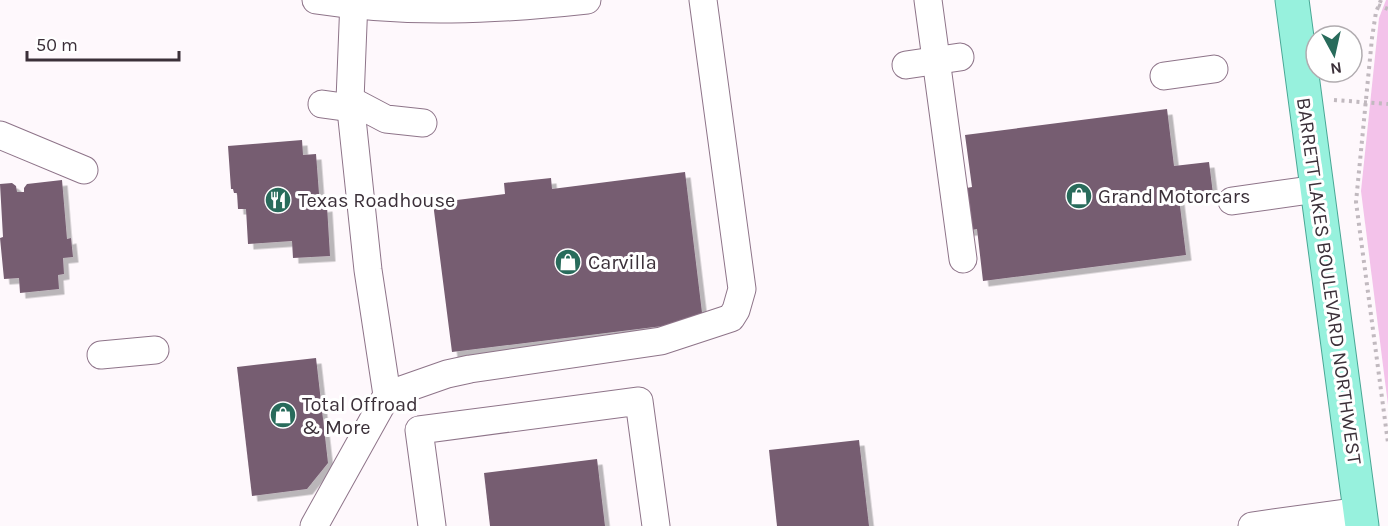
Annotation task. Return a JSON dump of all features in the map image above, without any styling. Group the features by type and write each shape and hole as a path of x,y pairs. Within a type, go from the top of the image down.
{"main road":[{"name":"BARRETT LAKES BOULEVARD NORTHWEST","path":"1292,0 1361,519"}],"street":[{"path":"316,0 407,10 545,5 587,0"},
{"path":"387,395 470,369 661,341 731,318 736,310 742,289 703,0"},
{"path":"928,0 949,58 963,260"},
{"path":"314,526 387,395 368,270 350,104 354,3"},
{"path":"906,64 949,58"},
{"path":"1164,76 1214,69"},
{"path":"322,104 350,104 386,119 423,123"},
{"path":"0,135 84,170"},
{"path":"1232,201 1317,189"},
{"path":"101,355 155,350"},
{"path":"432,526 419,430 639,401 656,526"},
{"path":"1252,526 1361,519"}],"path":[{"path":"1388,9 1380,2 1372,38 1356,202 1388,443"},
{"path":"1334,100 1388,104"}],"shaded area":[{"path":"1388,0 1388,405 1361,191 1379,18"}],"building":[{"name":"Grand Motorcars","path":"1167,109 1174,166 1209,162 1213,194 1179,198 1186,255 983,281 977,229 966,231 961,189 972,187 965,135"},
{"name":"Texas Roadhouse","path":"302,140 303,155 316,154 320,207 327,206 330,256 293,258 292,241 248,244 246,209 238,209 237,193 231,189 228,146"},
{"name":"Carvilla","path":"685,172 703,321 452,352 433,203 505,194 504,183 551,178 552,189"},
{"path":"62,180 67,239 71,238 73,257 63,258 64,274 58,275 59,289 20,293 19,278 4,279 0,238 3,237 0,184 12,183 16,186 17,192 24,192 27,184"},
{"name":"Total Offroad & More","path":"316,358 328,463 307,489 252,496 237,367"},
{"path":"859,440 869,526 777,526 769,450"},
{"path":"597,459 605,526 490,526 484,473"}],"place":[{"name":"Grand Motorcars","path":"1079,196"},
{"name":"Texas Roadhouse","path":"278,200"},
{"name":"Carvilla","path":"568,262"},
{"name":"Total Offroad & More","path":"283,415"}]}
